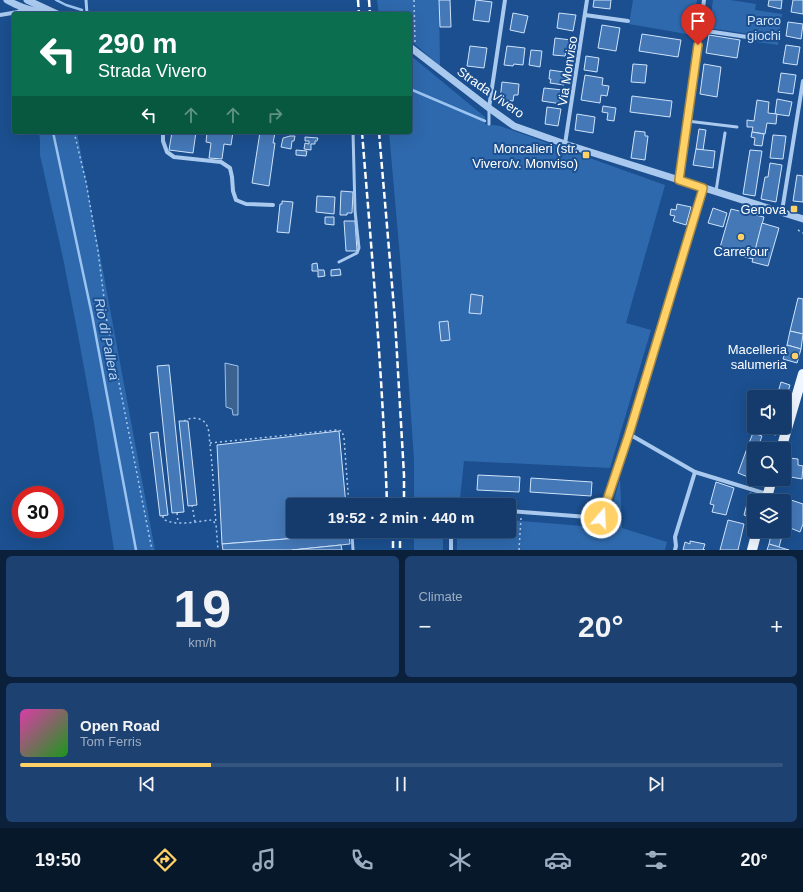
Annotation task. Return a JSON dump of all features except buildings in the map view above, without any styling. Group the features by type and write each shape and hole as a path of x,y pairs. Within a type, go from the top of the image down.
{"main road":[{"path":"783,442 803,374"},
{"path":"752,550 755,538"}],"street":[{"path":"8,0 16,6 39,12"},
{"path":"26,0 53,12"},
{"path":"489,108 505,0"},
{"name":"Via Monviso","path":"566,144 587,0"},
{"path":"679,180 704,0"},
{"path":"18,12 24,8"},
{"path":"0,15 12,13"},
{"path":"585,15 628,21"},
{"path":"700,30 747,37"},
{"name":"Strada Vivero","path":"413,49 514,126 566,144 703,188 782,211 803,219"},
{"path":"782,211 803,81"},
{"path":"163,134 163,141 167,152 174,157 221,162 230,168 233,191 236,200 246,204 273,205"},
{"path":"516,512 601,518 629,434 703,188"},
{"path":"629,434 695,472 756,494"},
{"path":"675,550 675,537 695,472"},
{"path":"451,538 451,550"}],"lane":[{"path":"86,0 86,12"},
{"path":"489,108 489,124"},
{"path":"687,121 737,127"},
{"path":"716,191 725,133"},
{"path":"339,262 357,253 359,248 355,211 353,134"},
{"path":"352,538 353,550"}],"path":[{"path":"413,49 414,0"},
{"path":"74,134 86,182 98,251 107,322 152,550"},
{"path":"798,230 803,233"},
{"path":"184,421 188,418 198,418 203,420 208,429 218,550"},
{"path":"210,443 337,430 342,431 344,438 348,498"},
{"path":"192,505 195,522"},
{"path":"519,550 522,512"},
{"path":"177,513 178,522"},
{"path":"163,516 163,519 167,521 183,524 212,520 216,524"}],"green space":[{"path":"377,0 439,0 440,66 412,42 412,12 379,12"},
{"path":"633,0 697,0 692,35 629,24"},
{"name":"Parco giochi","path":"713,0 730,0 756,4 755,10 782,14 778,45 749,41 749,34 709,28"},
{"path":"412,57 485,117 485,124 500,126 665,185 626,323 651,330 610,468 464,461 460,498 414,498 414,459 400,257 389,134 412,134"},
{"path":"39,134 77,134 155,550 114,550 93,417 63,258 40,155"},
{"path":"620,479 622,528 667,542 665,550 457,550 457,538 516,538 516,521 595,527 596,523 604,523 609,517"},
{"path":"414,538 443,538 443,550 414,550"}],"shaded area":[{"path":"225,363 238,366 238,415 233,415 232,409 226,407"}],"waterway":[{"path":"56,0 82,10"},
{"path":"412,90 485,121"},
{"name":"Rio di Pallera","path":"53,134 92,315 136,550"}],"railway":[{"path":"358,0 359,12"},
{"path":"369,0 370,12"},
{"path":"362,134 380,365 387,498"},
{"path":"379,134 395,320 404,498"},
{"path":"393,538 393,550"},
{"path":"400,538 400,550"}],"place":[{"name":"Moncalieri (str. Vivero/v. Monviso)","path":"586,155"},
{"name":"Genova","path":"794,209"},
{"name":"Carrefour","path":"741,237"},
{"name":"Macelleria salumeria","path":"795,356"}],"route":[{"path":"601,518 629,434 703,188 679,180 698,45"}]}
